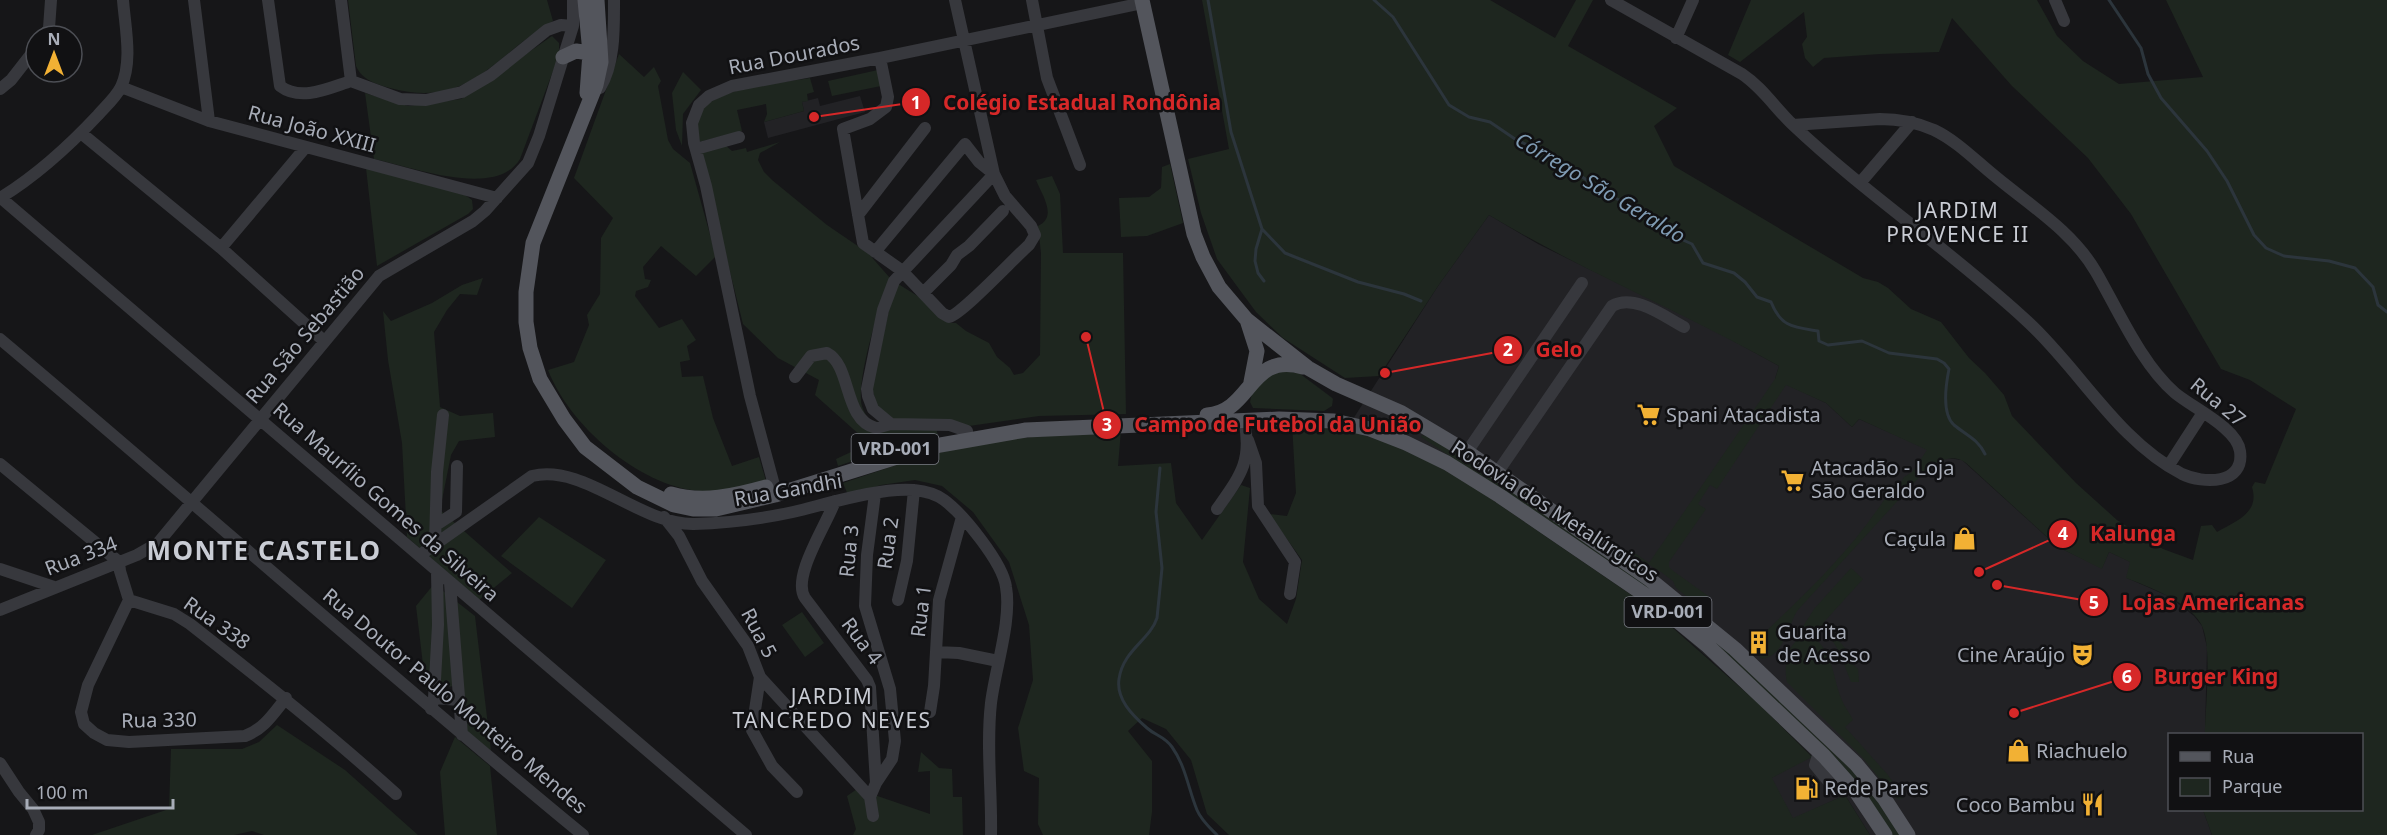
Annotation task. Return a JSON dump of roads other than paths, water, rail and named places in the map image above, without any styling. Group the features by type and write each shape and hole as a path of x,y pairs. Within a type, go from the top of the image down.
{"main road":[{"path":"585,0 590,53 587,91 589,107"},
{"name":"Rodovia dos Metalúrgicos","path":"597,0 601,62 589,107 533,243 526,292 526,321 535,364 544,387 564,418 585,447 637,488 674,505 704,510 731,507 918,450 1001,433 1058,427 1249,420 1334,421 1370,429 1447,463 1500,495 1651,599 1708,646 1819,752 1855,791 1885,835"},
{"path":"1142,2 1194,234 1203,257 1219,287 1247,320 1308,368"},
{"path":"563,57 576,51 590,53"},
{"path":"1247,320 1257,351 1246,408 1249,420"},
{"name":"VRD-001","path":"1249,386 1267,368 1280,364 1295,364 1400,412 1467,452 1648,578 1735,649 1856,764 1884,798 1908,835"},
{"name":"Rodovia dos Metalúrgicos","path":"564,418 631,473 672,494 711,498 774,485 916,443 1003,423 1056,418 1211,415 1227,410 1249,386"}],"street":[{"path":"49,24 51,0"},
{"path":"0,198 31,177 81,133 121,87 127,51 123,0"},
{"path":"194,0 209,121"},
{"path":"268,0 280,86 287,92 312,93 351,81 400,99 426,100 462,92 491,75 547,30 561,25 573,26"},
{"path":"341,0 351,81"},
{"name":"Rua São Sebastião","path":"193,502 379,276 472,221 497,198 528,163 539,136 573,26 573,0"},
{"path":"589,107 604,82 610,58 614,31 614,0"},
{"path":"880,58 888,97 886,106 874,117 843,129 863,243 901,270 942,313 949,317 954,316 1029,244 1035,235 1031,226 1005,196 994,174 956,0"},
{"path":"1032,0 1047,78 1080,165"},
{"name":"Rua 27","path":"1611,0 1758,85 1776,110 1829,159 1925,235 2031,324 2127,431 2169,465 2182,474 2207,482 2225,478 2234,472 2240,457 2236,439 2222,425 2202,414 2175,393 2157,374 2093,266 2078,246 1948,138 1912,122 1880,119 1793,125"},
{"path":"1676,38 1693,0"},
{"path":"2055,0 2064,21"},
{"name":"Rua Dourados","path":"774,485 750,396 692,130 694,116 703,100 715,92 732,86 964,41 1142,2"},
{"path":"0,88 11,80 24,63"},
{"name":"Rua João XXIII","path":"121,87 209,121 497,198"},
{"path":"1860,183 1912,122"},
{"path":"858,216 925,129"},
{"path":"81,133 221,248 324,341"},
{"path":"696,149 739,136"},
{"path":"874,252 965,144 979,162 994,174"},
{"path":"221,248 304,148"},
{"path":"891,424 873,409 867,389 886,298 901,270 994,174"},
{"name":"Rua Maurílio Gomes da Silveira","path":"0,198 746,835"},
{"path":"924,292 951,265 957,255 1003,211"},
{"path":"1467,452 1582,283"},
{"path":"1497,473 1612,306 1624,302 1635,303 1684,327"},
{"name":"Rua Doutor Paulo Monteiro Mendes","path":"0,339 433,704 462,735 583,835"},
{"path":"795,377 811,356 826,352 836,362 853,405 862,420 876,428 891,424 950,425 967,431"},
{"path":"2169,465 2202,414"},
{"path":"435,543 437,472 443,415"},
{"path":"1217,509 1241,474 1248,441 1249,420"},
{"path":"1248,441 1256,463 1258,506 1295,562 1290,594"},
{"path":"0,465 119,562 129,600"},
{"path":"436,525 456,512 457,466"},
{"name":"Rua Gandhi","path":"420,555 532,476 544,473 567,477 663,518 691,524 792,512 875,494 914,490 928,492 942,499 962,517 999,565 1007,588 1006,609 991,706 991,835"},
{"name":"Rua 2","path":"898,600 907,561 914,490"},
{"name":"Rua 3","path":"875,494 867,555 865,606 890,689 895,741 892,759 876,783"},
{"name":"Rua 4","path":"835,501 803,572 800,588 805,598 867,680 871,695 876,783 870,797"},
{"name":"Rua 334","path":"0,610 148,550 158,543 193,502"},
{"path":"663,518 674,505"},
{"name":"Rua 1","path":"930,712 939,600 962,517"},
{"name":"Rua 5","path":"663,518 679,536 695,570 748,646 760,677 870,797"},
{"path":"0,569 54,587"},
{"path":"437,572 438,625 433,704 459,700"},
{"path":"450,582 462,735"},
{"name":"Rua 338","path":"129,600 174,615 190,624 285,698 396,794"},
{"name":"Rua 330","path":"129,600 88,685 81,712 84,724 94,733 107,740 129,741 245,736 257,732 285,698"},
{"path":"936,652 959,653 998,661"},
{"path":"760,677 752,730 771,766 797,792"},
{"path":"0,763 33,809 39,822 36,835"},
{"path":"870,797 873,816"}],"waterway":[{"path":"1208,0 1231,132 1262,229 1255,261 1258,273 1264,281"},
{"name":"Córrego São Geraldo","path":"1374,0 1393,17 1449,105 1469,117 1490,122 1515,139 1558,160 1608,195 1633,206 1674,236 1692,244 1703,263 1734,273 1757,297 1771,302 1779,317 1784,321 1795,327 1818,331 1819,341 1828,345 1862,341 1889,353 1937,359 1944,363 1949,369 1945,398 1950,420 1975,441 1985,454"},
{"path":"2109,0 2141,48 2148,74 2161,98 2207,151 2227,181 2254,235 2266,248 2284,256 2329,261 2355,268 2373,287 2378,305 2387,312"},
{"path":"1262,229 1285,253 1358,282 1421,301"},
{"path":"1160,468 1156,512 1162,568 1157,618 1154,626 1131,653 1121,669 1120,693 1131,712 1172,747 1184,770 1199,814 1217,835"}],"place":[{"name":"Colégio Estadual Rondônia","path":"814,117"},
{"name":"Campo de Futebol da União","path":"1086,337"},
{"name":"Gelo","path":"1385,373"},
{"name":"Spani Atacadista","path":"1648,415"},
{"name":"Atacadão - Loja São Geraldo","path":"1793,480"},
{"name":"Caçula","path":"1964,539"},
{"name":"Kalunga","path":"1979,572"},
{"name":"Lojas Americanas","path":"1997,585"},
{"name":"Guarita de Acesso","path":"1759,643"},
{"name":"Cine Araújo","path":"2083,655"},
{"name":"Burger King","path":"2014,713"},
{"name":"Riachuelo","path":"2018,751"},
{"name":"Rede Pares","path":"1806,788"},
{"name":"Coco Bambu","path":"2093,805"}],"district":[{"name":"JARDIM PROVENCE II","path":"1958,223"},
{"name":"MONTE CASTELO","path":"264,551"},
{"name":"JARDIM TANCREDO NEVES","path":"832,709"}]}
